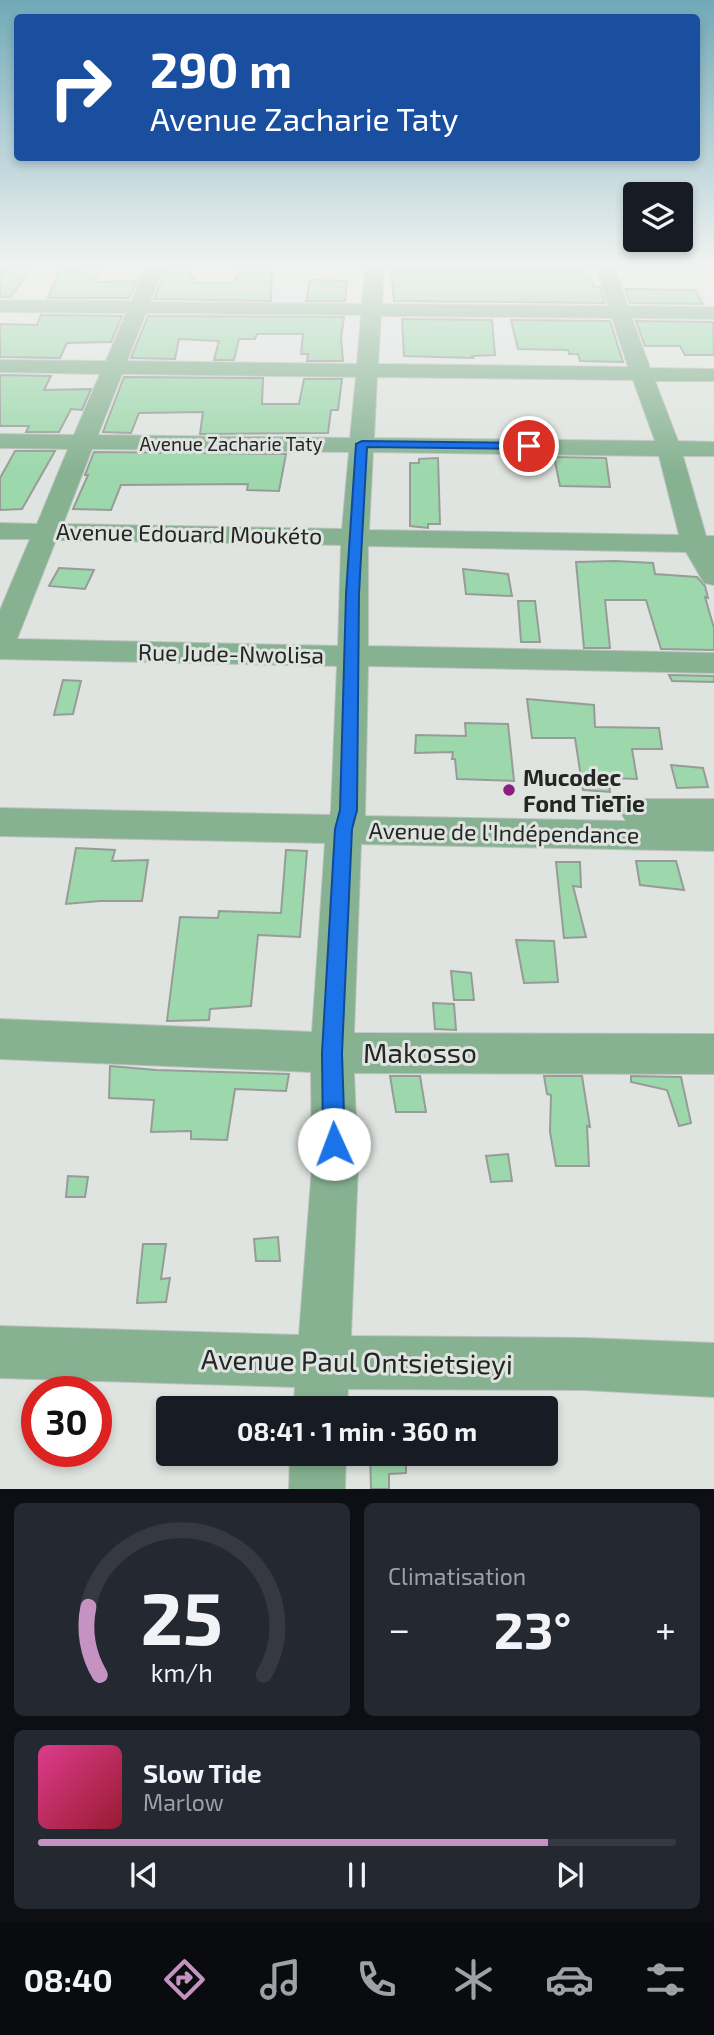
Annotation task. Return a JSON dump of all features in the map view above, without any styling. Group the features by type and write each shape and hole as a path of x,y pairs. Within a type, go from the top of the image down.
{"street":[{"path":"0,647 128,331"},
{"path":"322,1385 335,1167 332,1053 346,819 355,536 370,331"},
{"path":"627,331 714,577"},
{"path":"0,366 714,375"},
{"name":"Avenue Zacharie Taty","path":"0,441 714,449"},
{"name":"Avenue Edouard Moukéto","path":"0,531 704,544"},
{"name":"Rue Jude-Nwolisa","path":"0,647 714,663"},
{"name":"Avenue de l'Indépendance","path":"0,803 714,837"},
{"name":"Avenue de l'Indépendance","path":"0,822 714,813"},
{"name":"Makosso","path":"0,1039 332,1053 714,1054"},
{"name":"Avenue Paul Ontsietsieyi","path":"0,1352 322,1385 584,1364 714,1370"},
{"path":"317,1489 318,1466"}],"building":[{"path":"0,331 115,331 111,342 67,343 60,358 0,357"},
{"path":"142,331 342,331 343,361 307,361 308,354 301,354 303,334 257,334 255,339 239,339 234,360 214,360 219,341 179,339 175,359 131,358"},
{"path":"403,331 493,331 495,355 472,356 473,358 404,356"},
{"path":"514,331 613,331 623,362 580,361 578,354 569,354 568,350 518,349"},
{"path":"640,331 713,331 714,355 685,355 680,346 645,346"},
{"path":"0,375 51,376 44,390 91,389 82,410 71,409 59,432 26,432 29,426 0,426"},
{"path":"124,377 263,378 262,404 299,404 304,379 342,379 338,410 331,410 328,433 200,434 203,412 139,413 131,433 103,432"},
{"path":"15,451 55,451 22,509 0,510 0,478"},
{"path":"94,452 286,454 279,491 247,490 248,484 121,485 111,510 73,509 88,475 85,475"},
{"path":"554,457 606,458 610,487 560,486"},
{"path":"438,458 440,524 428,524 428,528 410,526 410,463 419,463 419,459"},
{"path":"576,562 653,563 655,574 697,577 705,586 708,598 705,597 714,628 714,650 661,649 646,600 605,600 610,648 584,648"},
{"path":"59,568 94,570 85,589 49,586"},
{"path":"463,569 508,574 512,596 466,594"},
{"path":"518,601 535,601 540,642 521,642"},
{"path":"669,675 714,676 714,682 672,681"},
{"path":"63,680 81,681 73,714 54,715"},
{"path":"527,699 594,705 595,727 659,728 662,749 632,749 637,779 608,778 610,792 583,790 575,738 532,738"},
{"path":"465,723 508,724 514,781 457,779 453,752 415,753 416,735 466,736"},
{"path":"671,765 703,768 708,787 677,788"},
{"path":"76,848 115,850 112,861 148,860 142,901 66,904"},
{"path":"286,850 307,851 300,937 258,935 251,1006 210,1009 209,1020 167,1021 180,917 218,918 219,911 281,913"},
{"path":"636,861 676,861 684,890 640,885"},
{"path":"556,862 580,862 581,887 573,886 586,937 564,938"},
{"path":"516,940 554,941 558,982 524,983"},
{"path":"451,971 471,973 474,1000 454,1000"},
{"path":"433,1003 454,1004 456,1030 435,1029"},
{"path":"110,1066 289,1074 286,1091 235,1089 227,1140 191,1139 191,1131 151,1132 154,1100 109,1098"},
{"path":"390,1076 420,1076 426,1112 396,1112"},
{"path":"544,1076 582,1076 590,1127 587,1126 589,1166 556,1166 550,1132 551,1095 547,1094"},
{"path":"631,1076 681,1077 691,1123 679,1126 667,1090 631,1082"},
{"path":"508,1154 512,1181 491,1182 486,1156"},
{"path":"68,1176 88,1177 85,1197 66,1197"},
{"path":"278,1237 280,1261 256,1261 254,1239"},
{"path":"143,1244 166,1244 161,1279 170,1278 166,1302 137,1303"},
{"path":"370,1466 406,1466 406,1473 389,1474 389,1489 371,1489"}],"place":[{"name":"Mucodec Fond TieTie","path":"509,790"}],"route":[{"path":"334,1144 332,1053 344,829 349,810 355,536 362,444 529,446"}]}
